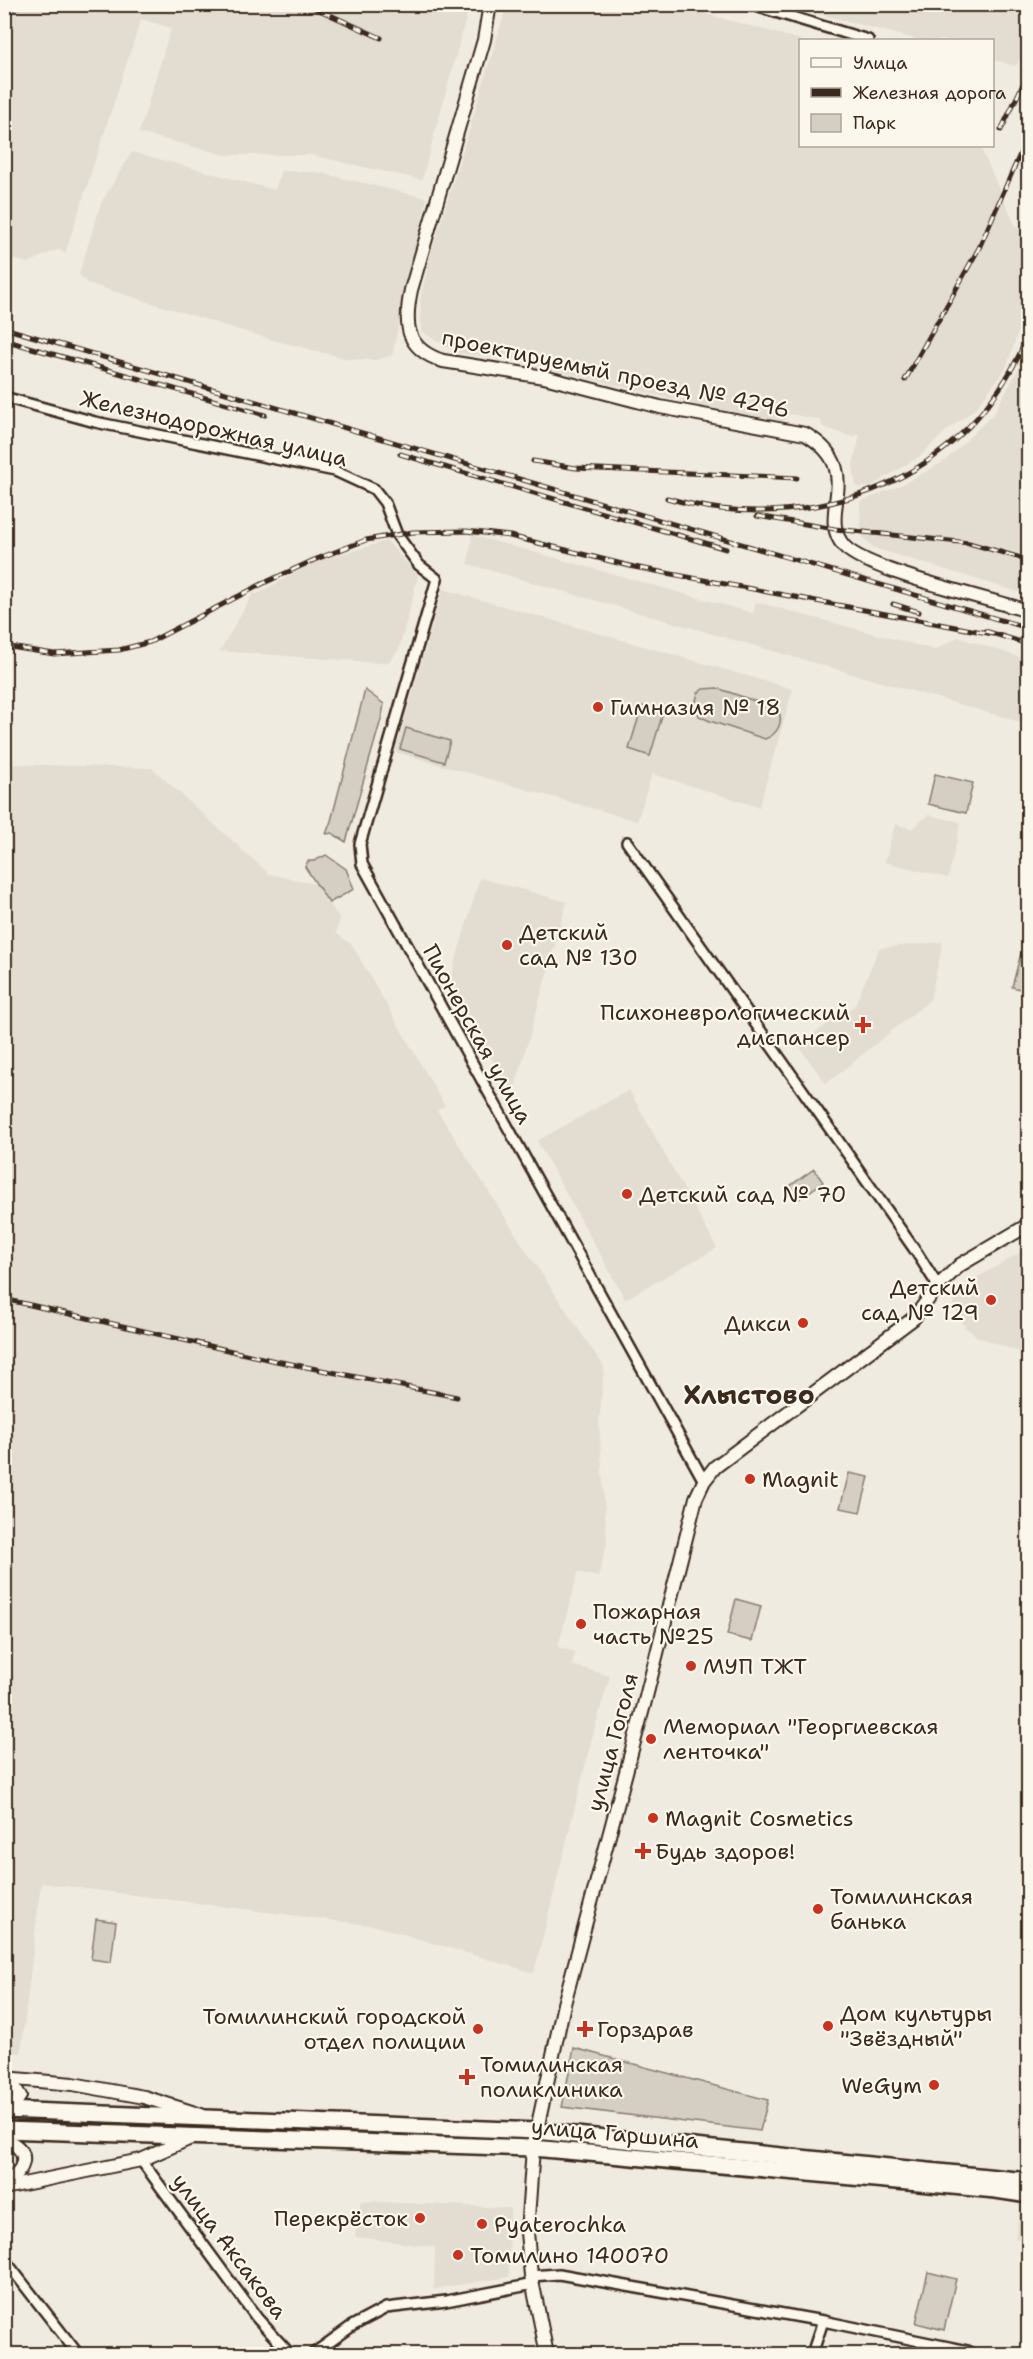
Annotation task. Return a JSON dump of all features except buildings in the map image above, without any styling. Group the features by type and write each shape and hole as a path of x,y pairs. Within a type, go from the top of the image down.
{"main road":[{"name":"улица Гаршина","path":"4,2108 536,2131 1029,2181"},
{"name":"улица Гаршина","path":"4,2130 533,2148 1029,2195"}],"street":[{"name":"проектируемый проезд № 4296","path":"490,4 480,50 411,290 406,324 417,345 428,356 443,361 544,377 660,407 805,434 820,442 831,455 837,470 835,529 844,546 857,556 885,568 1029,611"},
{"path":"748,4 865,39"},
{"name":"Железнодорожная улица","path":"4,397 95,422 335,471 374,489 385,503 397,535 419,565 437,579"},
{"name":"Пионерская улица","path":"437,579 360,844 362,864 704,1481"},
{"path":"627,842 830,1128 938,1286"},
{"name":"улица Гоголя","path":"547,2355 527,2232 533,2148 564,2004 645,1701 696,1498 704,1481 715,1467 914,1318 938,1286 960,1265 1029,1225"},
{"path":"4,2079 12,2083 20,2096 15,2103 4,2108"},
{"path":"4,2079 74,2084 144,2097 211,2118"},
{"path":"4,2186 141,2160 197,2135"},
{"path":"4,2139 19,2148 24,2157 23,2166 17,2175 4,2186"},
{"name":"улица Аксакова","path":"141,2160 257,2318 290,2355"},
{"path":"4,2259 78,2355"},
{"path":"313,2355 352,2326 386,2308 446,2301 559,2274 823,2321 968,2351"},
{"path":"812,2355 823,2321"}],"shaded area":[{"path":"462,4 469,7 422,180 310,155 226,155 139,133 171,28 141,19 65,254 60,250 54,251 28,263 5,257 5,5"},
{"path":"507,5 674,5 799,39 799,147 980,147 1015,225 1028,238 1028,304 1006,368 976,408 945,432 920,456 870,487 856,487 853,465 860,434 852,437 823,427 820,420 790,414 783,421 697,405 515,360 457,353 421,331 420,300 429,261"},
{"path":"785,5 1028,5 1028,40 1016,66 994,60 994,39 915,39"},
{"path":"132,152 275,190 281,171 316,172 427,198 392,355 377,360 349,359 269,339 87,283 79,274 101,203"},
{"path":"1028,353 1028,595 874,548 861,535 860,502 903,484 945,461 993,414"},
{"path":"472,535 753,613 756,602 935,650 958,637 1028,660 1028,724 468,564"},
{"path":"387,541 418,576 399,650 388,662 220,651 253,593 257,594 316,561"},
{"name":"Гимназия № 18","path":"443,589 793,689 759,807 652,774 637,821 395,752"},
{"path":"5,764 152,768 269,874 316,884 340,919 336,933 352,945 445,1106 437,1110 529,1255 604,1367 599,1424 607,1543 598,1577 578,1572 558,1647 575,1652 572,1665 610,1676 593,1734 534,1973 376,1926 41,1883 21,2053 5,2052"},
{"path":"928,815 961,822 948,878 885,862 895,824 912,829"},
{"name":"Детский сад № 130","path":"480,878 567,902 513,1095 448,987"},
{"name":"Психоневрологический диспансер","path":"943,942 930,1000 826,1084 798,1045 855,1005 879,948"},
{"name":"Детский сад № 70","path":"629,1090 717,1248 625,1299 537,1141"},
{"name":"Детский сад № 129","path":"1028,1248 1028,1355 978,1337 965,1327 953,1304 955,1297 971,1281"},
{"path":"361,2201 510,2208 509,2277 434,2289 435,2247 355,2237"},
{"path":"1021,2205 1028,2207 1028,2239 1015,2238"}],"green space":[{"path":"717,688 778,709 779,727 765,739 699,716 695,705 698,693 703,689"},
{"path":"365,690 384,704 346,842 332,833 326,834"},
{"path":"642,706 663,713 650,756 629,749"},
{"path":"406,728 450,741 444,762 400,749"},
{"path":"935,774 973,783 966,813 928,804"},
{"path":"326,855 346,869 354,889 329,903 305,867 308,861 314,861"},
{"path":"1021,953 1028,955 1028,991 1012,987"},
{"path":"814,1169 823,1182 799,1199 790,1186"},
{"path":"849,1473 869,1477 860,1512 840,1508"},
{"path":"736,1599 761,1606 752,1641 727,1635"},
{"path":"96,1919 116,1922 111,1962 91,1959"},
{"path":"574,2048 768,2100 760,2131 562,2107"},
{"path":"928,2272 956,2279 944,2330 916,2323"}],"railway":[{"path":"4,11 25,4"},
{"path":"306,4 381,38"},
{"path":"1001,130 1028,74"},
{"path":"905,380 979,248 1028,136"},
{"path":"4,328 1028,628"},
{"path":"667,498 721,509 771,511 818,505 864,493 906,474 944,449 977,417 1006,379 1028,335"},
{"path":"4,340 265,415"},
{"path":"400,454 726,549"},
{"path":"533,461 576,468 797,478"},
{"path":"757,516 835,529 969,543 1028,560"},
{"path":"4,646 54,654 119,650 150,642 264,583 366,540 413,532 466,531 510,536 634,567 993,634"},
{"path":"893,604 919,612"},
{"path":"985,631 1028,644"},
{"path":"4,1299 271,1360 457,1397"}],"place":[{"name":"Гимназия № 18","path":"598,707"},
{"name":"Детский сад № 130","path":"507,945"},
{"name":"Психоневрологический диспансер","path":"863,1025"},
{"name":"Детский сад № 70","path":"627,1194"},
{"name":"Детский сад № 129","path":"991,1300"},
{"name":"Дикси","path":"803,1323"},
{"name":"Magnit","path":"750,1479"},
{"name":"Пожарная часть №25","path":"581,1624"},
{"name":"МУП ТЖТ","path":"691,1666"},
{"name":"Мемориал \"Георгиевская ленточка\"","path":"651,1739"},
{"name":"Magnit Cosmetics","path":"653,1818"},
{"name":"Будь здоров!","path":"643,1851"},
{"name":"Томилинская банька","path":"818,1909"},
{"name":"Дом культуры \"Звёздный\"","path":"828,2026"},
{"name":"Томилинский городской отдел полиции","path":"478,2029"},
{"name":"Горздрав","path":"585,2029"},
{"name":"Томилинская поликлиника","path":"467,2077"},
{"name":"WeGym","path":"934,2085"},
{"name":"Перекрёсток","path":"420,2218"},
{"name":"Pyaterochka","path":"482,2224"},
{"name":"Томилино 140070","path":"458,2255"}],"district":[{"name":"Хлыстово","path":"749,1395"}]}
